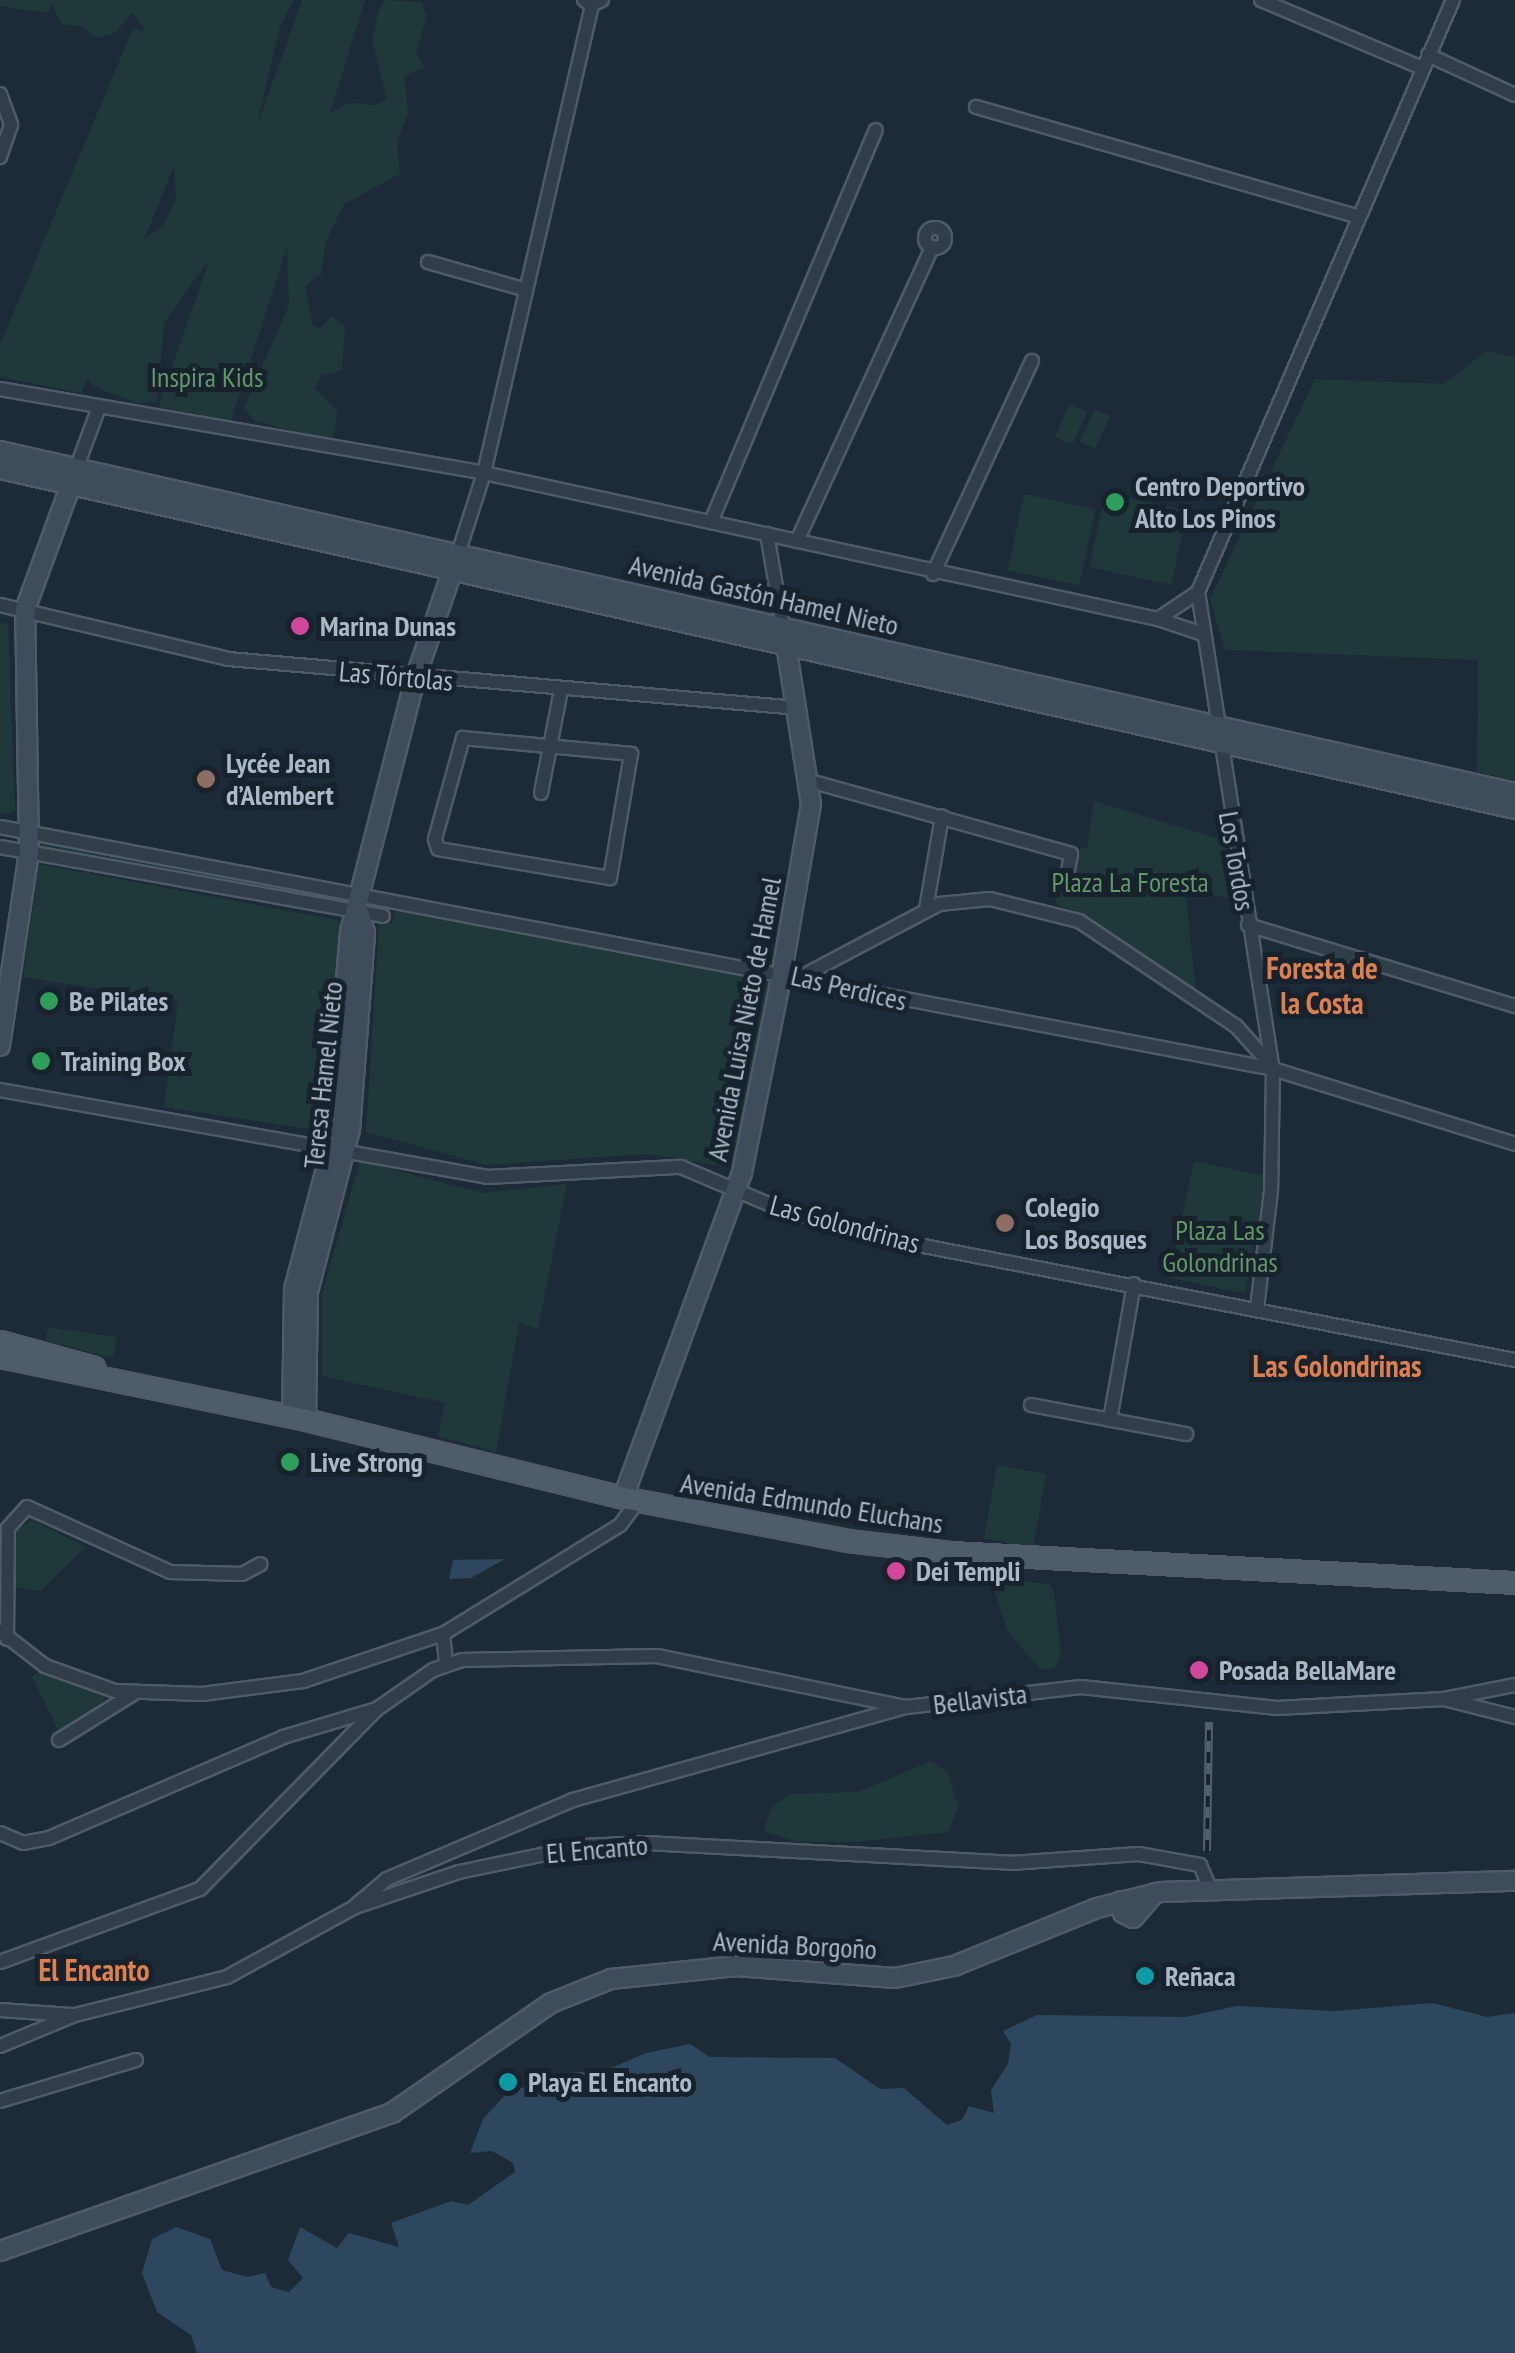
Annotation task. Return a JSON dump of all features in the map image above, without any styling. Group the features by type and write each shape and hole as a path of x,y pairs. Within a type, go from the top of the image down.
{"main road":[{"name":"Avenida Gastón Hamel Nieto","path":"0,451 73,477"},
{"name":"Avenida Gastón Hamel Nieto","path":"0,469 73,477 1216,732 1515,793"},
{"path":"0,1046 30,853 25,610 73,477"},
{"name":"Teresa Hamel Nieto","path":"299,1419 308,1292 340,1148 350,932 416,679 455,562"},
{"name":"Avenida Luisa Nieto de Hamel","path":"631,1499 716,1228 737,1188 790,976 809,826 810,781 784,636"},
{"name":"Avenida Gastón Hamel Nieto","path":"1216,732 1515,809"},
{"name":"Avenida Edmundo Eluchans","path":"0,1342 115,1379"},
{"name":"Avenida Edmundo Eluchans","path":"0,1360 115,1379 299,1419 631,1499 938,1552 1515,1582"},
{"name":"Avenida Borgoño","path":"0,2250 392,2113 551,2003 611,1978 736,1966 875,1978 914,1975 1121,1901 1155,1893 1515,1881"}],"street":[{"path":"1261,0 1515,96"},
{"path":"1158,619 1198,592 1453,0"},
{"path":"455,562 484,473 593,2"},
{"path":"0,94 11,125 0,156"},
{"path":"976,107 1359,217"},
{"path":"711,522 876,130"},
{"path":"797,541 932,248"},
{"path":"428,262 526,290"},
{"path":"933,574 1032,361"},
{"path":"0,390 484,473 933,574 1158,619 1203,634"},
{"path":"73,477 99,408"},
{"name":"Avenida Luisa Nieto de Hamel","path":"767,534 784,636"},
{"name":"Los Tordos","path":"1198,592 1216,732 1273,1069 1270,1191 1257,1309"},
{"name":"Las Tórtolas","path":"0,604 228,659 416,679 798,708"},
{"path":"541,793 554,744 561,690"},
{"path":"463,738 554,744 631,754 610,878 438,849 435,839 463,738"},
{"path":"810,781 1071,854 1066,876"},
{"path":"926,909 942,816"},
{"name":"Las Perdices","path":"0,827 360,903 383,916"},
{"name":"Las Perdices","path":"0,847 790,976 1273,1069 1515,1144"},
{"path":"790,976 926,909 978,898 1078,921 1246,1033 1273,1069"},
{"path":"1248,925 1515,1006"},
{"name":"Las Golondrinas","path":"0,1090 497,1178 659,1164 737,1188 783,1210 862,1232 1515,1360"},
{"path":"1110,1420 1134,1284"},
{"path":"1031,1405 1186,1434"},
{"path":"262,1564 242,1574 170,1572 28,1506 8,1528 4,1635 62,1674 134,1694 236,1692 303,1681 443,1634 620,1525 631,1499"},
{"path":"0,1962 200,1889 377,1709 446,1663 443,1634"},
{"name":"Bellavista","path":"446,1663 657,1656 906,1707 1081,1688 1277,1708 1444,1699 1515,1718"},
{"path":"1444,1699 1515,1685"},
{"path":"59,1740 134,1694"},
{"path":"354,1907 387,1878 573,1800 906,1707"},
{"path":"0,1833 23,1843 49,1838 282,1737 377,1709"},
{"name":"El Encanto","path":"0,2046 74,2015 227,1977 354,1907 524,1856 646,1843 1011,1864 1139,1854 1200,1865 1210,1889"},
{"path":"0,2010 74,2015"},
{"path":"0,2101 136,2060"}],"green space":[{"name":"Inspira Kids","path":"0,0 294,0 280,26 257,126 302,0 365,0 330,113 349,103 376,105 387,99 372,39 378,13 384,0 421,2 427,16 416,52 424,67 404,76 408,113 397,141 400,174 344,204 326,241 321,273 305,287 313,326 320,328 332,316 345,327 342,370 321,376 315,388 338,412 332,441 255,421 244,408 289,305 287,247 231,421 158,407 210,258 164,323 157,402 138,403 95,387 88,378 81,393 0,377 0,345 133,28 146,32 133,12 115,33 97,38 81,26 62,25 52,4 47,13 0,6","holes":["174,166 176,199 164,224 144,240"]},
{"path":"1486,351 1515,357 1515,781 1477,772 1478,660 1225,650 1210,599 1315,379 1444,384"},
{"path":"1070,404 1087,412 1072,445 1055,437"},
{"path":"1095,409 1110,416 1095,449 1080,442"},
{"path":"1105,493 1187,510 1171,585 1089,567"},
{"path":"1024,494 1095,509 1079,585 1008,570"},
{"path":"0,622 8,624 15,809 9,814 0,812"},
{"name":"Plaza La Foresta","path":"1094,801 1226,841 1233,899 1185,890 1196,991 1080,913 1055,904 1059,880 1072,882 1080,847 1087,848"},
{"path":"41,841 342,898 342,900 40,847"},
{"path":"39,864 342,921 324,1123 315,1130 164,1107 178,1001 23,977"},
{"path":"396,911 772,979 734,1168 647,1154 487,1165 366,1132 379,922 392,924"},
{"path":"360,1161 483,1193 567,1184 538,1329 519,1323 496,1452 438,1436 445,1403 322,1376 322,1294"},
{"name":"Plaza Las Golondrinas","path":"1194,1161 1269,1177 1245,1293 1169,1277"},
{"path":"48,1327 117,1337 113,1358 46,1341"},
{"path":"997,1465 1046,1474 1033,1548 984,1539"},
{"path":"32,1520 86,1547 40,1591 15,1587 15,1532"},
{"path":"1003,1579 1049,1584 1054,1591 1061,1656 1054,1669 1040,1669 1008,1632 994,1590"},
{"path":"39,1672 103,1693 106,1700 58,1730 32,1677"},
{"path":"931,1761 947,1772 959,1807 948,1832 855,1842 799,1842 763,1831 773,1805 791,1794 858,1792"}],"water":[{"path":"505,1559 471,1578 449,1579 453,1560"},
{"path":"1433,2003 1487,2017 1515,2013 1515,2353 197,2353 191,2335 157,2312 142,2273 152,2239 176,2227 210,2239 222,2270 248,2277 265,2273 271,2287 289,2292 303,2278 288,2260 300,2227 337,2248 349,2233 399,2247 391,2223 451,2201 468,2205 515,2172 513,2163 492,2151 470,2153 483,2119 507,2093 560,2074 609,2069 646,2053 690,2044 710,2057 835,2058 880,2089 904,2088 947,2125 962,2120 969,2106 994,2113 991,2090 1008,2064 1011,2044 1003,2031 1037,2015 1185,2017 1237,2006 1335,2011"}],"railway":[{"path":"1207,1851 1209,1722"}],"place":[{"name":"Centro Deportivo Alto Los Pinos","path":"1115,502"},
{"name":"Marina Dunas","path":"300,626"},
{"name":"Lycée Jean d’Alembert","path":"206,779"},
{"name":"Be Pilates","path":"49,1001"},
{"name":"Training Box","path":"41,1061"},
{"name":"Colegio Los Bosques","path":"1005,1223"},
{"name":"Live Strong","path":"290,1462"},
{"name":"Dei Templi","path":"896,1571"},
{"name":"Posada BellaMare","path":"1199,1670"},
{"name":"Reñaca","path":"1145,1976"},
{"name":"Playa El Encanto","path":"508,2082"}],"district":[{"name":"Foresta de la Costa","path":"1322,985"},
{"name":"Las Golondrinas","path":"1337,1366"},
{"name":"El Encanto","path":"94,1970"}]}
